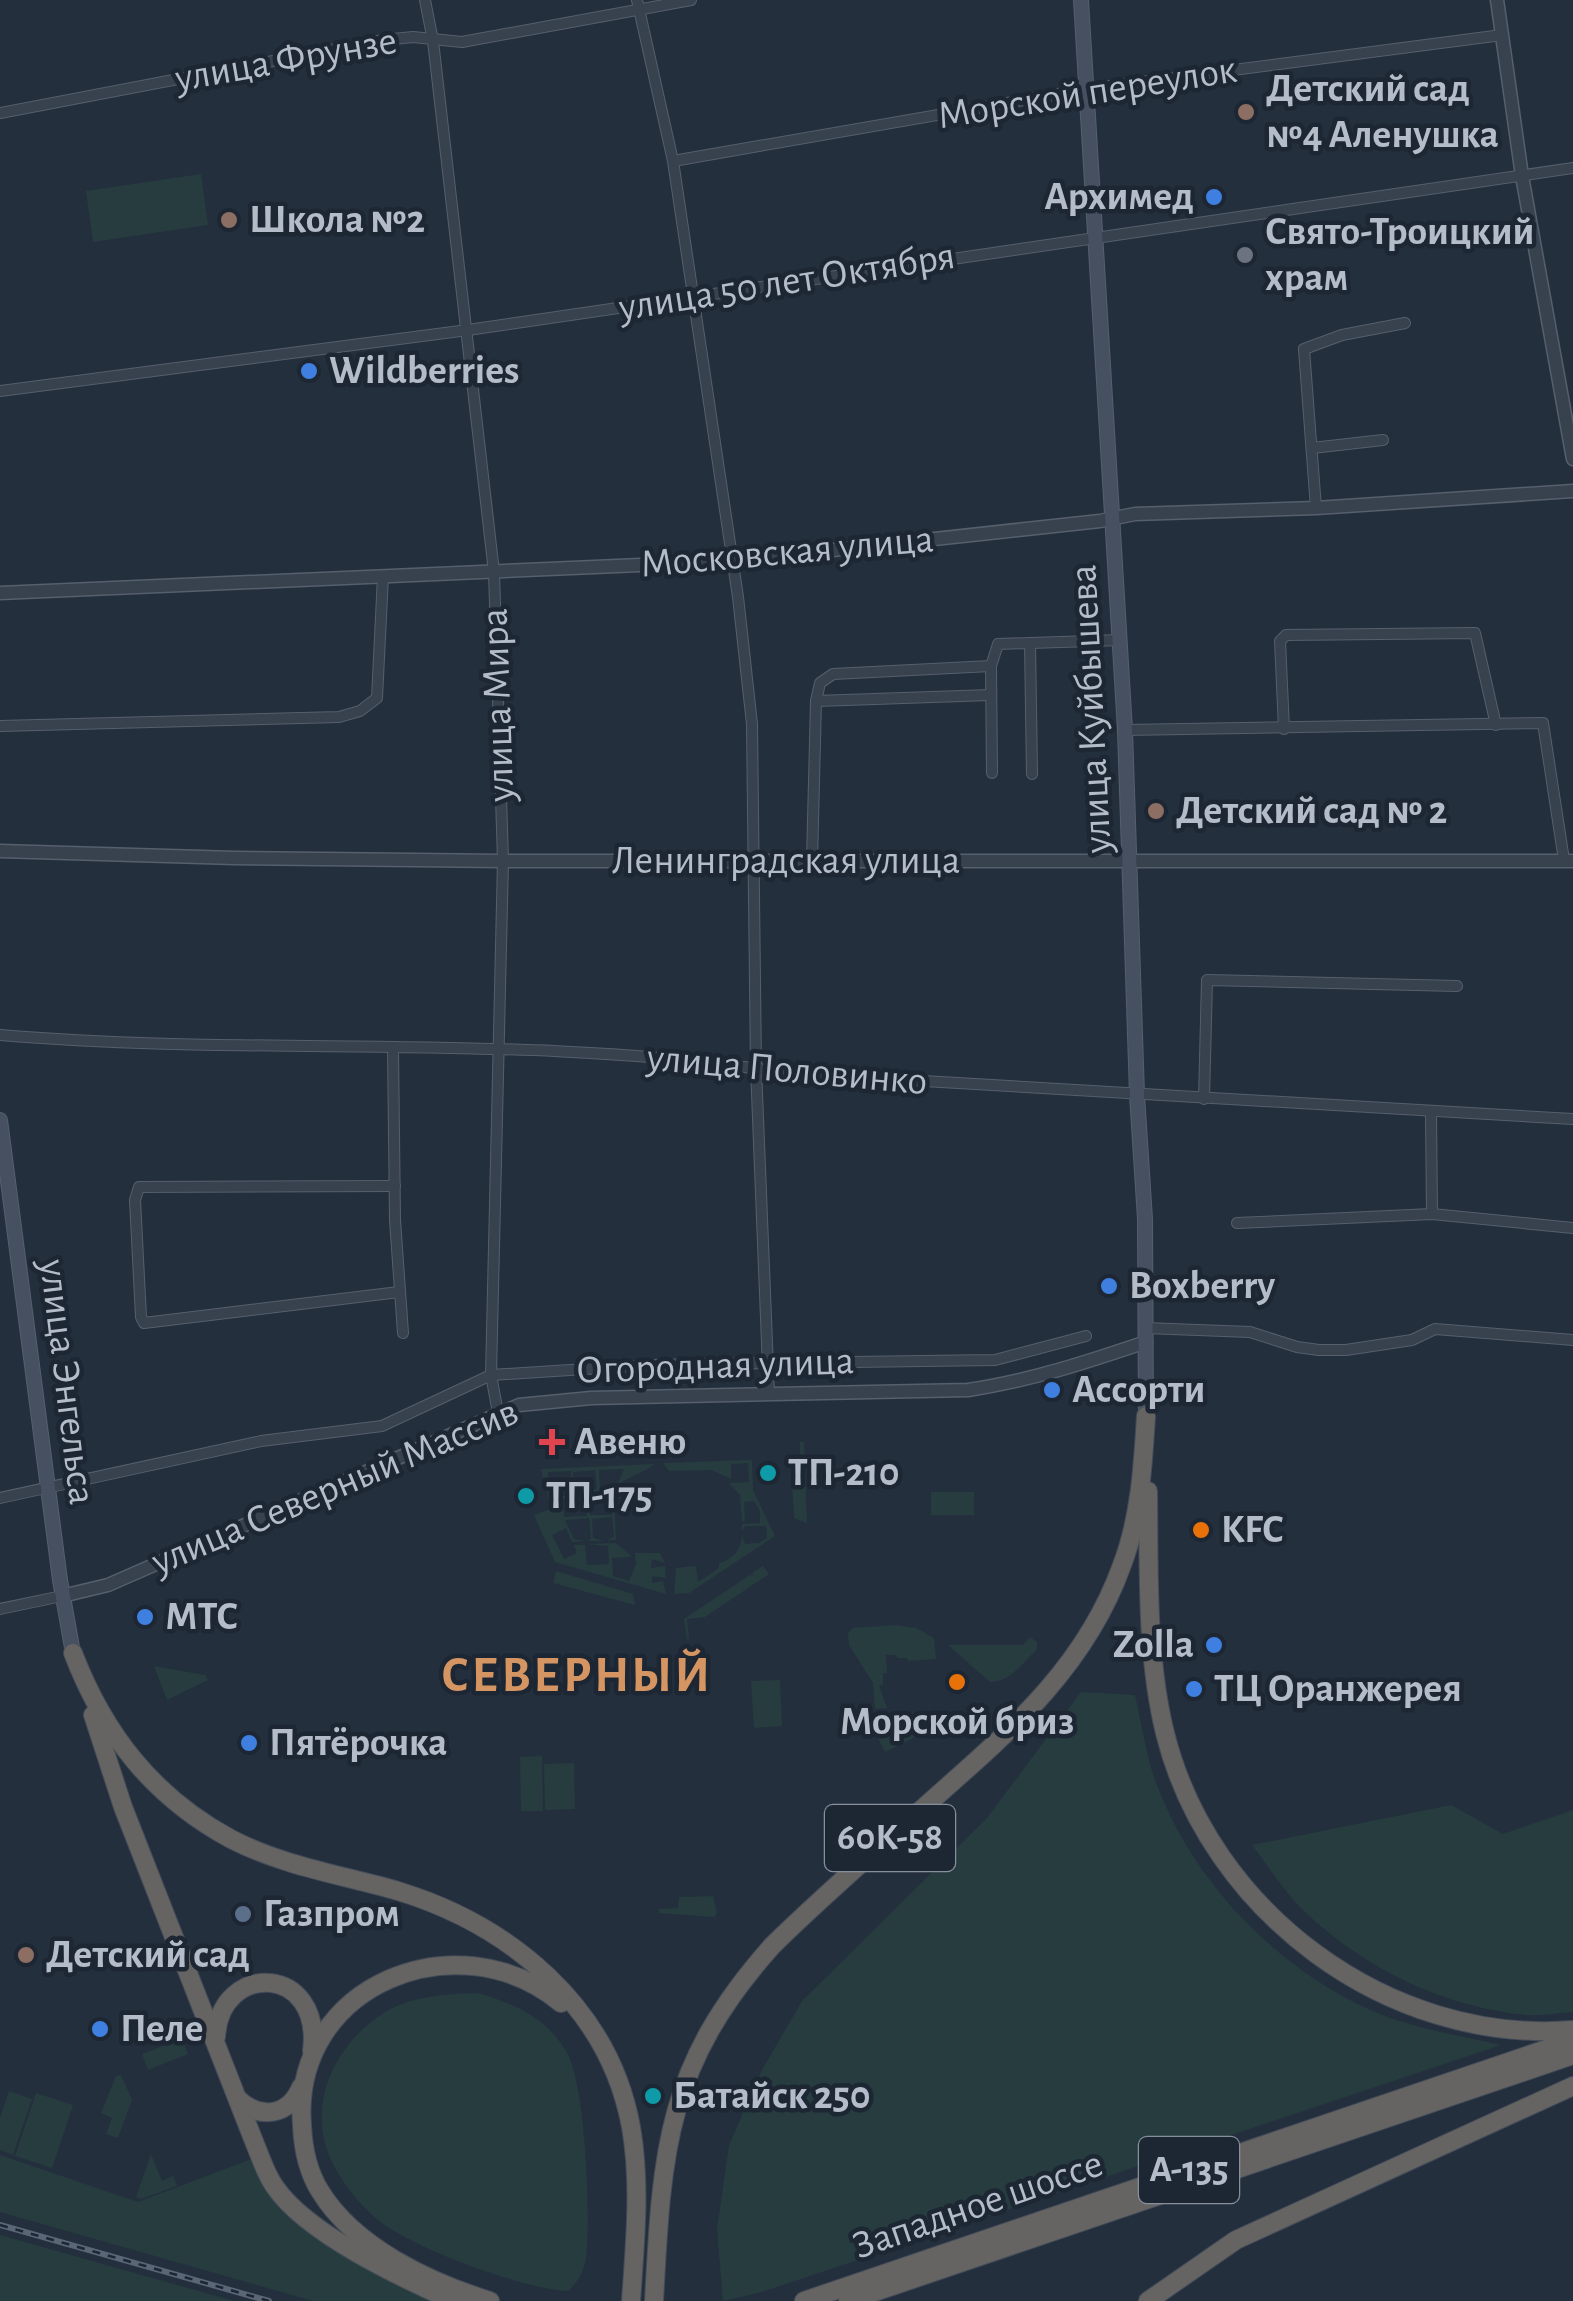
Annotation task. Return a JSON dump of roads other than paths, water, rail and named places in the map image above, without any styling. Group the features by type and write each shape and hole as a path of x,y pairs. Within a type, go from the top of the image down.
{"highway":[{"path":"1146,1416 1154,1645 1165,1731 1176,1770 1196,1816 1220,1856 1254,1900 1288,1932 1360,1982 1452,2018 1526,2030 1573,2030"},
{"name":"60К-58","path":"654,2301 656,2225 669,2135 685,2082 708,2031 744,1977 772,1946 1029,1714 1076,1656 1095,1626 1123,1563 1138,1498 1146,1416"},
{"path":"73,1653 124,1807 275,2187 304,2217 384,2267 454,2301"},
{"path":"73,1653 102,1718 128,1757 160,1790 196,1818 234,1840 280,1859 437,1904 473,1921 535,1963 588,2022 621,2088 630,2123 636,2186 631,2301"},
{"path":"238,2098 254,2110 278,2112 293,2102 335,2022 377,1984 430,1965 490,1966 519,1975 570,2010 606,2061 630,2123"},
{"path":"216,2043 220,2014 228,1998 243,1988 277,1984 304,1999 313,2026 301,2121 309,2166 318,2188 345,2224 368,2242 424,2274 490,2301"},
{"name":"Западное шоссе","path":"804,2301 1573,2040"},
{"path":"848,2301 1573,2056"},
{"name":"А-135","path":"1148,2301 1236,2240 1573,2086"}],"main road":[{"name":"улица Куйбышева","path":"1080,0 1126,730 1137,1095 1145,1220 1146,1416"},
{"name":"улица Энгельса","path":"0,1120 47,1487 73,1653"}],"street":[{"name":"улица Мира","path":"425,0 434,41 494,572 503,861 491,1374 498,1413"},
{"name":"улица Фрунзе","path":"0,113 383,40 413,36 462,42 638,5 692,0"},
{"path":"1497,0 1522,176 1573,459"},
{"path":"638,5 673,161 752,724 756,1068 770,1394"},
{"name":"Морской переулок","path":"673,161 1086,89 1502,35"},
{"name":"улица 50 лет Октября","path":"0,392 468,330 1573,168"},
{"path":"1316,508 1304,349 1342,334 1405,324"},
{"path":"1312,448 1383,440"},
{"name":"Московская улица","path":"0,593 732,561 1100,522 1114,517 1573,491"},
{"path":"0,726 339,717 360,711 377,698 383,576"},
{"path":"1284,730 1280,641 1286,635 1476,633 1496,725"},
{"path":"992,773 991,666 998,644 1120,640"},
{"path":"1030,643 1032,774"},
{"path":"812,860 816,701 820,682 833,674 991,666"},
{"path":"816,701 991,696"},
{"path":"1126,730 1544,723 1568,861"},
{"name":"Ленинградская улица","path":"0,851 503,861 1568,861"},
{"path":"1204,1098 1207,980 1457,986"},
{"name":"улица Половинко","path":"0,1035 192,1046 497,1049 710,1060 786,1073 1573,1119"},
{"path":"392,1048 403,1333"},
{"path":"1431,1112 1432,1214"},
{"path":"395,1186 139,1188 134,1200 144,1323 399,1292"},
{"path":"1237,1222 1432,1214 1573,1228"},
{"path":"1146,1335 1250,1332 1297,1348 1319,1350 1396,1342 1435,1329 1573,1340"},
{"name":"улица Северный Массив","path":"62,1596 108,1584 498,1413 549,1400 980,1388 1083,1364 1146,1335"},
{"name":"Огородная улица","path":"0,1498 261,1441 382,1426 491,1374 648,1365 995,1360 1086,1336"},
{"path":"0,1609 62,1596"}],"railway":[{"path":"0,2225 269,2301"}],"place":[{"name":"Детский сад №4 Аленушка","path":"1246,112"},
{"name":"Архимед","path":"1214,197"},
{"name":"Школа №2","path":"229,220"},
{"name":"Свято-Троицкий храм","path":"1245,255"},
{"name":"Wildberries","path":"309,371"},
{"name":"Детский сад № 2","path":"1156,811"},
{"name":"Boxberry","path":"1109,1286"},
{"name":"Ассорти","path":"1052,1390"},
{"name":"Авеню","path":"552,1442"},
{"name":"ТП-210","path":"768,1473"},
{"name":"ТП-175","path":"526,1496"},
{"name":"KFC","path":"1201,1530"},
{"name":"МТС","path":"145,1617"},
{"name":"Zolla","path":"1214,1645"},
{"name":"Морской бриз","path":"957,1682"},
{"name":"ТЦ Оранжерея","path":"1194,1689"},
{"name":"Пятёрочка","path":"249,1743"},
{"name":"Газпром","path":"243,1914"},
{"name":"Детский сад","path":"26,1955"},
{"name":"Пеле","path":"100,2029"},
{"name":"Батайск 250","path":"653,2096"}],"district":[{"name":"СЕВЕРНЫЙ","path":"577,1676"}]}
